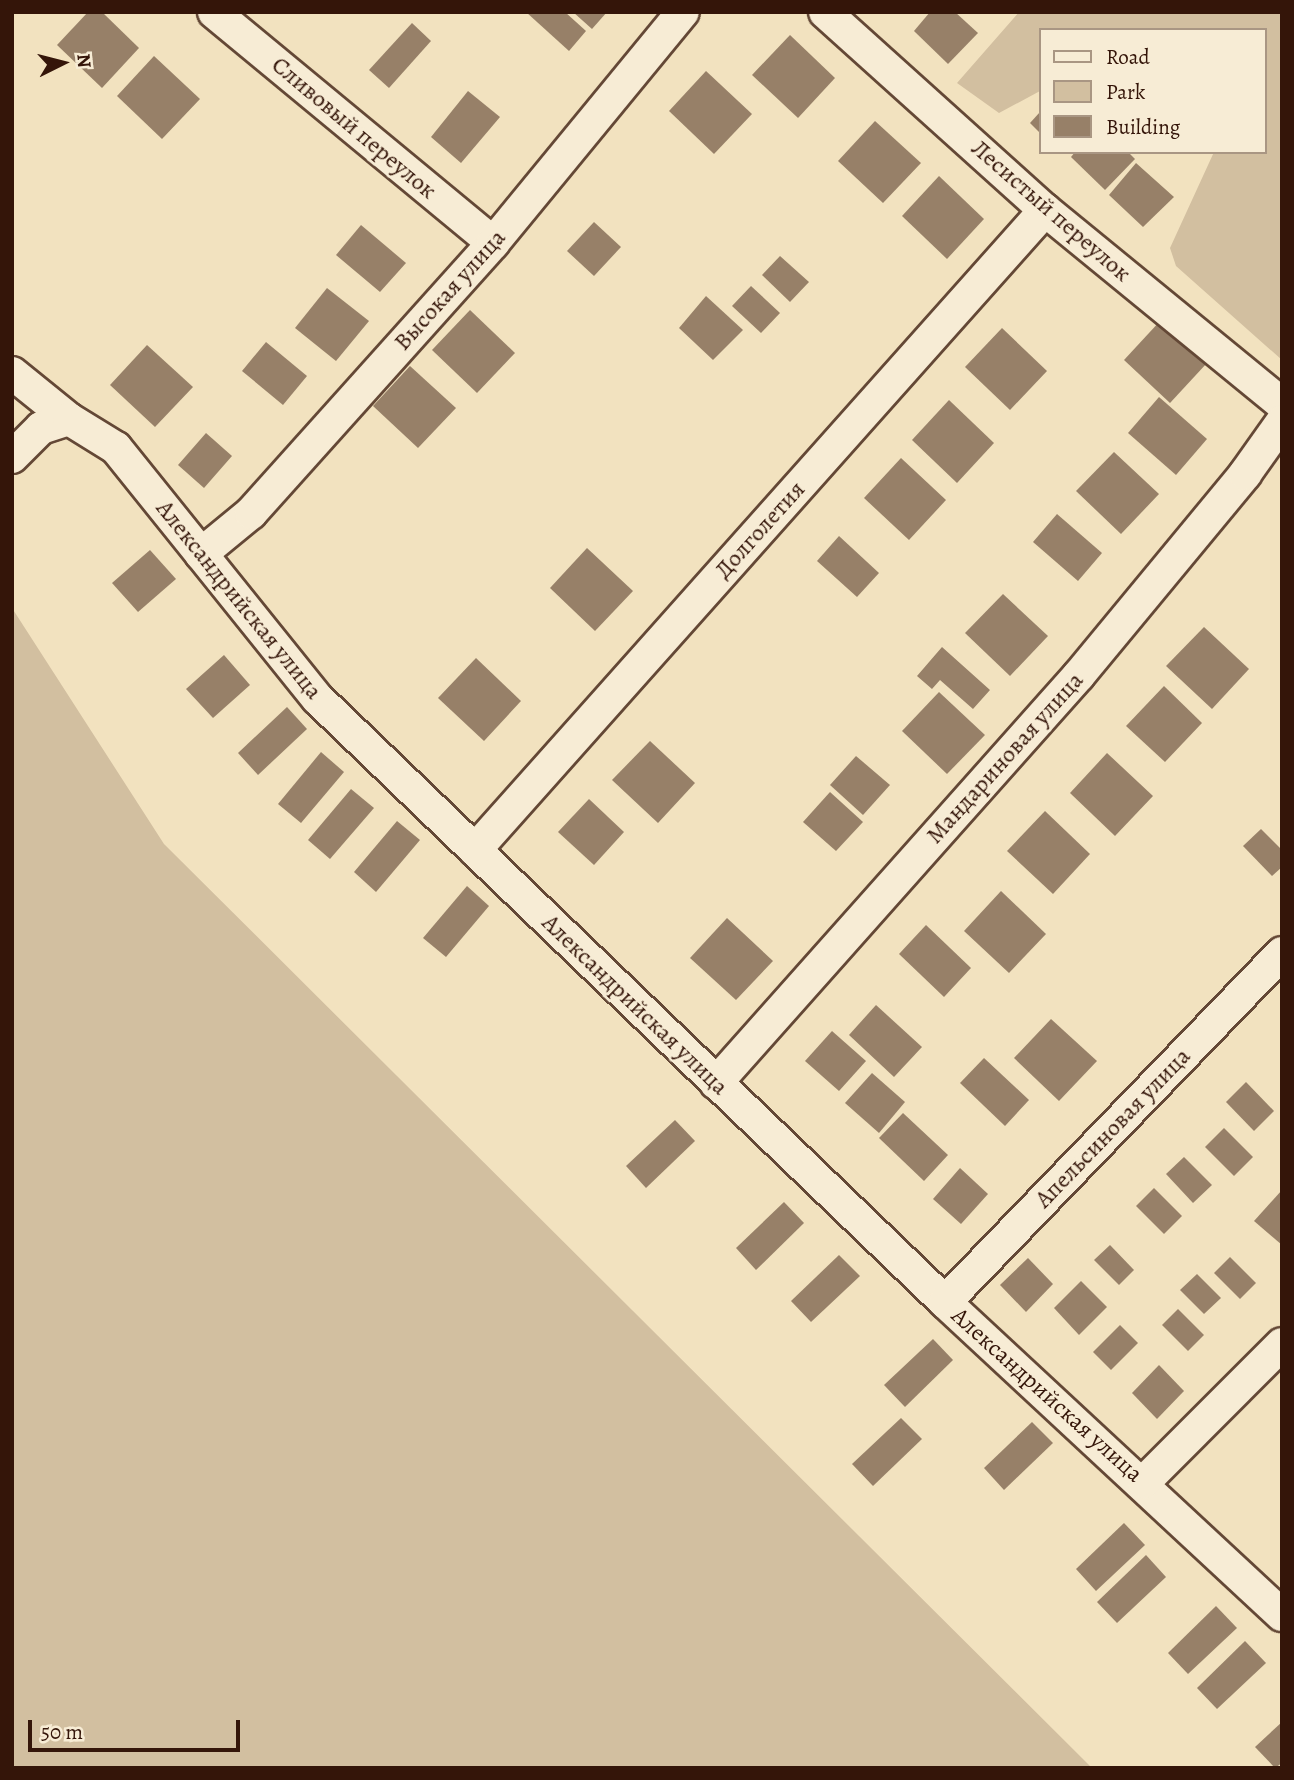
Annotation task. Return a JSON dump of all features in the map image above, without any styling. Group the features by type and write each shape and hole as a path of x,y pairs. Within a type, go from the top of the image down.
{"street":[{"name":"Сливовый переулок","path":"214,12 494,243"},
{"name":"Высокая улица","path":"201,554 251,513 494,243 683,12"},
{"name":"Лесистый переулок","path":"825,12 1045,210 1282,404"},
{"name":"Долголетия","path":"475,850 1045,210"},
{"name":"Александрийская улица","path":"12,373 69,419 116,447 318,699 945,1302 1144,1482 1192,1536 1282,1615"},
{"path":"12,457 41,428 69,419"},
{"name":"Мандариновая улица","path":"716,1083 1079,675 1245,474 1282,422"},
{"name":"Апельсиновая улица","path":"945,1302 1282,953"},
{"path":"1144,1482 1282,1344"}],"green space":[{"path":"1019,12 1282,12 1282,360 1176,266 1170,248 1213,154 1266,154 1266,28 1038,28 1038,92 999,113 957,83"},
{"path":"12,608 164,844 1092,1768 12,1768"}],"building":[{"path":"88,12 102,12 139,48 102,88 57,45"},
{"path":"526,12 565,12 586,31 569,51"},
{"path":"573,12 607,12 592,29"},
{"path":"930,12 955,12 978,33 948,64 914,31"},
{"path":"412,23 431,41 389,88 369,70"},
{"path":"790,35 835,78 798,118 752,75"},
{"path":"154,56 200,99 162,139 117,96"},
{"path":"706,71 752,114 714,154 669,111"},
{"path":"468,91 500,117 461,163 431,137"},
{"path":"1038,114 1038,131 1030,123"},
{"path":"875,121 921,163 883,203 838,161"},
{"path":"1073,154 1130,154 1135,159 1105,190 1071,157"},
{"path":"1136,163 1174,197 1143,227 1109,195"},
{"path":"939,176 984,219 947,259 902,216"},
{"path":"594,222 621,247 594,276 567,251"},
{"path":"361,225 406,263 380,292 336,255"},
{"path":"780,256 809,282 790,302 762,275"},
{"path":"751,286 780,313 761,333 732,306"},
{"path":"327,288 369,321 336,361 295,328"},
{"path":"706,296 743,330 713,360 679,328"},
{"path":"470,310 515,353 477,393 432,350"},
{"path":"1161,320 1207,363 1170,403 1124,360"},
{"path":"1002,328 1047,371 1010,410 965,367"},
{"path":"266,342 307,376 283,405 242,371"},
{"path":"147,345 193,387 155,427 110,385"},
{"path":"410,366 456,408 418,448 373,406"},
{"path":"1159,397 1207,439 1176,475 1128,433"},
{"path":"949,400 994,443 957,483 912,440"},
{"path":"206,433 232,456 204,488 178,465"},
{"path":"1114,452 1159,494 1121,534 1076,491"},
{"path":"901,458 946,500 909,540 864,498"},
{"path":"1057,514 1102,553 1078,581 1033,542"},
{"path":"839,536 879,573 857,597 817,561"},
{"path":"587,548 633,591 595,631 550,588"},
{"path":"150,550 176,579 138,612 112,583"},
{"path":"1003,594 1048,636 1010,676 965,633"},
{"path":"1204,627 1249,669 1212,709 1166,666"},
{"path":"942,647 990,690 973,709 940,680 932,689 917,676"},
{"path":"224,655 250,685 213,718 186,689"},
{"path":"476,658 521,701 484,741 438,698"},
{"path":"1164,686 1202,723 1165,762 1126,726"},
{"path":"939,692 985,735 947,774 902,731"},
{"path":"287,707 307,729 258,775 238,753"},
{"path":"650,741 695,783 658,823 612,780"},
{"path":"321,752 344,772 301,823 278,804"},
{"path":"1107,753 1153,796 1115,836 1070,793"},
{"path":"856,756 890,785 863,815 830,785"},
{"path":"351,789 374,808 330,859 308,840"},
{"path":"830,792 863,822 836,851 803,822"},
{"path":"589,799 624,832 594,865 558,832"},
{"path":"1045,811 1090,854 1053,894 1007,851"},
{"path":"397,821 420,840 376,892 354,872"},
{"path":"1261,829 1282,850 1282,867 1272,876 1243,846"},
{"path":"467,886 489,906 446,957 423,938"},
{"path":"1001,891 1046,934 1009,973 964,931"},
{"path":"727,918 773,961 736,1000 690,958"},
{"path":"926,925 971,968 944,997 899,954"},
{"path":"876,1005 922,1047 894,1077 849,1035"},
{"path":"1051,1019 1097,1061 1059,1101 1014,1058"},
{"path":"832,1031 866,1061 839,1091 805,1061"},
{"path":"984,1058 1029,1100 1005,1126 960,1083"},
{"path":"872,1073 905,1102 879,1133 845,1103"},
{"path":"1246,1082 1274,1111 1254,1131 1226,1102"},
{"path":"903,1113 948,1155 924,1181 879,1138"},
{"path":"675,1120 695,1141 646,1188 626,1166"},
{"path":"1224,1128 1253,1157 1234,1176 1205,1147"},
{"path":"1184,1157 1212,1185 1193,1203 1166,1174"},
{"path":"960,1168 988,1194 961,1224 933,1199"},
{"path":"1154,1188 1182,1216 1164,1234 1136,1206"},
{"path":"1282,1190 1282,1245 1254,1221"},
{"path":"784,1202 804,1223 756,1270 736,1248"},
{"path":"1110,1245 1134,1270 1119,1285 1094,1260"},
{"path":"839,1255 860,1276 811,1322 791,1301"},
{"path":"1230,1257 1256,1283 1240,1299 1214,1273"},
{"path":"1028,1258 1053,1284 1026,1312 1000,1285"},
{"path":"1197,1274 1221,1298 1204,1314 1180,1290"},
{"path":"1081,1281 1107,1307 1079,1335 1054,1308"},
{"path":"1178,1309 1204,1335 1188,1351 1162,1325"},
{"path":"1120,1325 1138,1343 1111,1370 1093,1352"},
{"path":"933,1339 953,1360 905,1407 884,1385"},
{"path":"1159,1365 1184,1391 1157,1419 1132,1393"},
{"path":"901,1418 922,1439 873,1486 852,1464"},
{"path":"1032,1422 1053,1443 1004,1490 984,1468"},
{"path":"1124,1523 1145,1545 1096,1591 1076,1569"},
{"path":"1146,1555 1166,1577 1117,1623 1097,1602"},
{"path":"1216,1606 1237,1628 1188,1674 1168,1653"},
{"path":"1245,1641 1266,1663 1217,1709 1197,1688"},
{"path":"1282,1722 1282,1763 1275,1768 1255,1747"}]}
